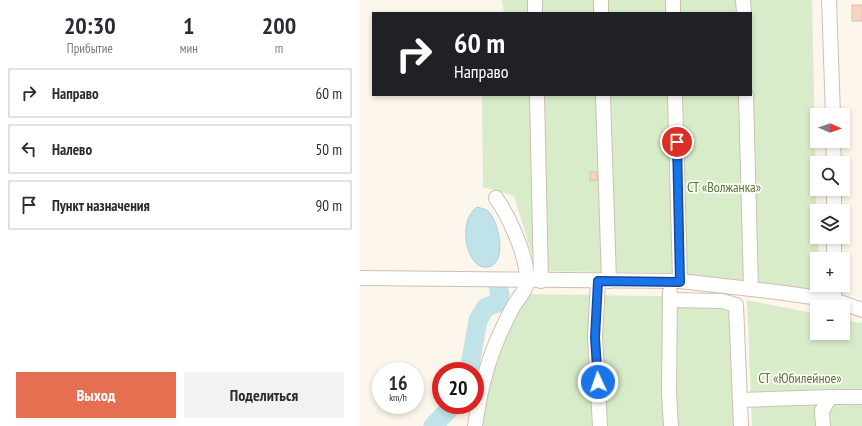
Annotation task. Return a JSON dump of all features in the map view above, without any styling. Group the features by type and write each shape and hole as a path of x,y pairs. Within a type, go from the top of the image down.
{"street":[{"path":"535,0 535,12"},
{"path":"601,0 601,12"},
{"path":"673,0 673,12"},
{"path":"743,0 744,12"},
{"path":"829,0 833,108"},
{"path":"475,426 486,373 496,343 513,306 534,280 537,96"},
{"path":"600,426 595,338 603,281 603,96"},
{"path":"671,426 670,300 675,281 676,96"},
{"path":"746,96 751,289"},
{"path":"496,198 504,208 516,236 526,267 534,280"},
{"path":"360,278 675,281 834,300 834,292"},
{"path":"670,300 722,301 736,305 741,426"},
{"path":"850,306 862,310"},
{"path":"823,426 822,412 830,397"},
{"path":"740,400 862,397"}],"green space":[{"name":"СТ «Волжанка»","path":"502,0 812,0 814,108 810,108 810,148 815,148 815,156 810,156 810,196 816,196 816,204 810,204 810,244 818,244 819,252 810,252 810,292 820,292 820,294 677,273 537,271 514,196 483,187 482,96 752,96 752,12 504,12"},
{"path":"512,294 739,297 745,426 478,426 481,414 484,414 484,403"},
{"name":"СТ «Юбилейное»","path":"747,300 810,313 810,340 850,340 850,321 862,323 862,426 752,426"}],"water":[{"path":"477,207 488,211 492,216 500,242 498,258 494,264 488,267 481,266 474,261 467,244 467,223 471,214"}],"building":[{"path":"852,5 862,5 862,21 852,21"},
{"path":"590,172 597,172 597,180 590,181"}],"waterway":[{"path":"471,362 478,320 486,307 496,304 500,295 498,284"},
{"path":"433,426 444,414"}],"route":[{"path":"598,382 595,338 598,281 680,282 677,142"}]}
